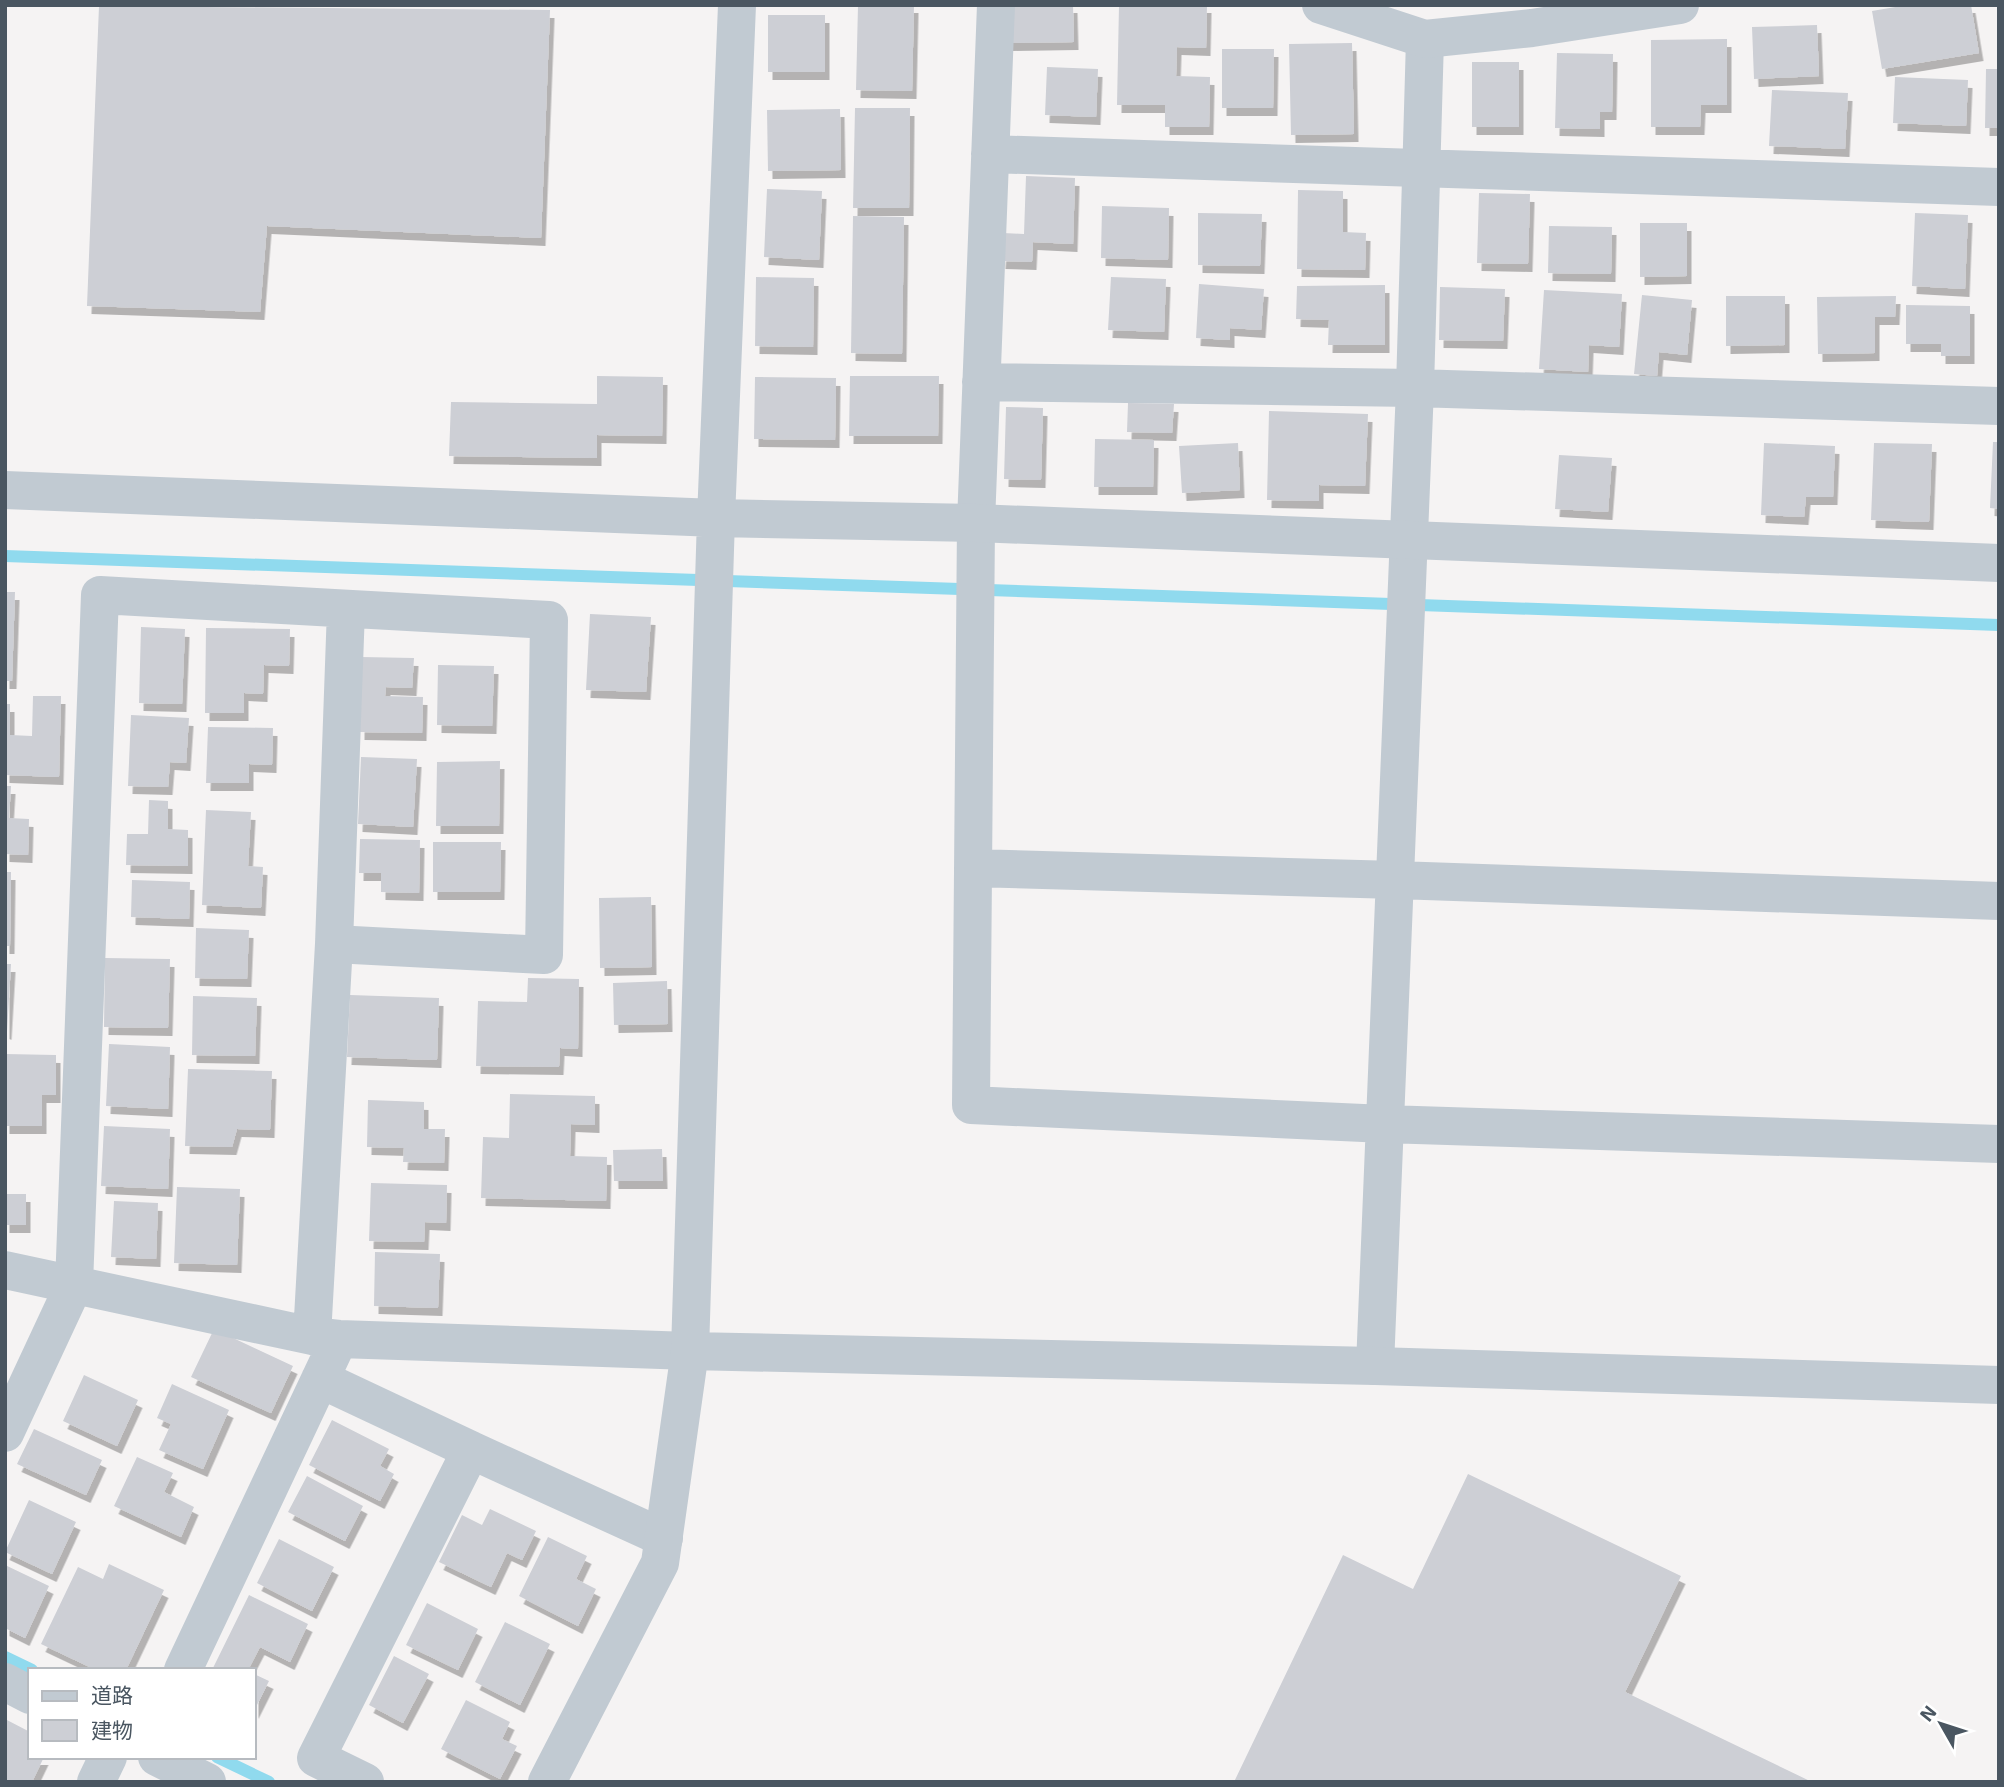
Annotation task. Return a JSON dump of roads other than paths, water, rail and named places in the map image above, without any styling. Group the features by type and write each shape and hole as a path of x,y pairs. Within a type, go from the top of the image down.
{"street":[{"path":"547,1782 660,1563 690,1351 716,517 737,5"},
{"path":"996,5 976,523 971,1105 1385,1124 1999,1144"},
{"path":"1321,5 1425,39 1532,28 1680,5"},
{"path":"1375,1366 1415,388 1425,39"},
{"path":"990,154 1999,187"},
{"path":"981,382 1415,388 1999,406"},
{"path":"5,490 716,517 976,523 1999,563"},
{"path":"5,1433 74,1285 100,595 550,620 544,955 334,944"},
{"path":"184,1668 320,1379 325,1338 334,944 346,609"},
{"path":"972,869 1396,880 1999,901"},
{"path":"5,1270 325,1338 690,1351 1375,1366 1999,1385"},
{"path":"320,1379 664,1538"},
{"path":"365,1782 316,1758 471,1450"},
{"path":"5,1682 28,1694"},
{"path":"96,1782 107,1759"},
{"path":"161,1759 208,1782"}],"waterway":[{"path":"5,556 1999,625"},
{"path":"5,1657 28,1668"},
{"path":"221,1759 269,1782"}]}
